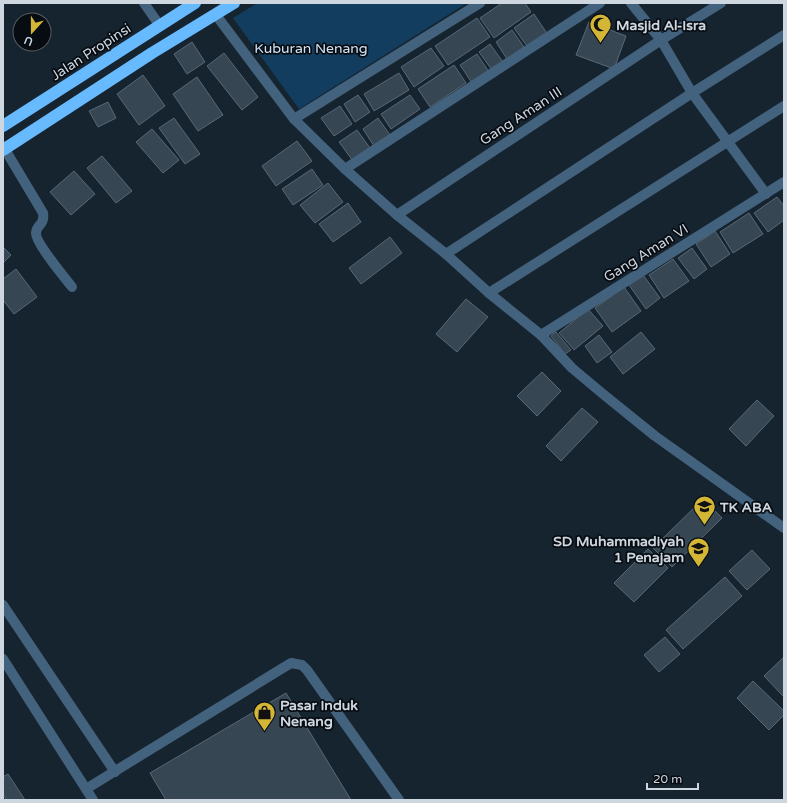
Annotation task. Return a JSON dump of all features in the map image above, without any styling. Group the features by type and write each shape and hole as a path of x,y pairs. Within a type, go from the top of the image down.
{"highway":[{"name":"Jalan Propinsi","path":"3,126 195,3"},
{"path":"4,148 152,53 234,3"}],"street":[{"path":"144,3 160,26"},
{"path":"294,119 480,3"},
{"path":"345,169 600,3"},
{"path":"632,3 661,40 692,93 766,194"},
{"name":"Gang Aman III","path":"397,215 661,40 721,3"},
{"path":"216,15 294,119 345,169 397,215 446,254 489,293 541,335 572,368 655,436 784,528"},
{"path":"446,254 692,93 784,35"},
{"path":"489,293 784,106"},
{"path":"4,148 43,213 44,220 37,229 36,236 72,287"},
{"name":"Gang Aman VI","path":"541,335 784,182"},
{"path":"3,605 115,772"},
{"path":"3,660 93,800"},
{"path":"86,789 288,663 294,663 302,665 315,680 399,800"}],"green space":[{"name":"Kuburan Nenang","path":"257,3 467,3 299,109 233,18"}],"building":[{"path":"502,3 525,3 531,12 494,38 480,18"},
{"path":"534,14 548,35 529,49 514,28"},
{"path":"477,18 490,37 448,65 435,46"},
{"name":"Masjid Al-Isra","path":"589,22 626,36 614,69 576,55"},
{"path":"512,30 524,47 507,59 496,42"},
{"path":"192,42 205,62 187,74 174,54"},
{"path":"490,44 503,62 492,70 479,52"},
{"path":"431,48 444,66 414,87 401,67"},
{"path":"224,53 258,97 242,110 207,66"},
{"path":"477,54 489,72 472,83 460,65"},
{"path":"454,65 466,83 430,107 418,89"},
{"path":"399,73 409,90 374,111 364,94"},
{"path":"143,75 165,106 139,125 117,94"},
{"path":"197,77 223,115 198,131 173,94"},
{"path":"358,95 370,112 355,122 344,104"},
{"path":"410,95 420,109 391,129 381,114"},
{"path":"108,102 116,118 98,127 89,111"},
{"path":"340,106 352,124 334,136 321,118"},
{"path":"174,118 200,154 185,164 159,128"},
{"path":"378,118 390,135 374,146 363,129"},
{"path":"152,129 179,160 163,173 136,142"},
{"path":"357,130 370,148 353,161 339,142"},
{"path":"297,141 312,161 276,186 262,166"},
{"path":"102,156 132,191 116,203 87,168"},
{"path":"312,169 323,185 293,205 282,189"},
{"path":"74,171 95,194 71,215 50,192"},
{"path":"328,183 343,202 315,223 300,205"},
{"path":"777,197 784,206 784,220 768,232 754,213"},
{"path":"348,203 361,222 333,242 319,224"},
{"path":"749,213 763,234 733,253 720,232"},
{"path":"715,231 730,254 711,267 696,244"},
{"path":"390,237 402,253 361,284 349,268"},
{"path":"3,247 11,255 3,263"},
{"path":"692,248 707,269 694,279 678,258"},
{"path":"673,259 689,281 664,298 649,275"},
{"path":"16,269 37,297 14,314 3,300 3,279"},
{"path":"643,275 660,298 646,309 629,285"},
{"path":"624,287 641,311 612,332 595,308"},
{"path":"466,299 488,317 457,352 436,334"},
{"path":"588,309 603,326 574,350 559,333"},
{"path":"556,332 571,350 565,354 551,336"},
{"path":"641,332 655,349 623,374 610,357"},
{"path":"599,335 612,352 597,363 585,346"},
{"path":"542,372 561,391 537,416 517,396"},
{"path":"757,400 774,416 746,446 729,429"},
{"path":"582,408 598,422 561,461 546,446"},
{"path":"703,499 722,518 672,567 653,548"},
{"path":"648,549 668,568 634,602 614,583"},
{"path":"752,550 770,569 747,590 729,571"},
{"path":"725,577 742,596 683,649 666,630"},
{"path":"665,637 680,654 659,672 644,655"},
{"path":"784,657 784,697 764,676"},
{"path":"753,681 784,711 784,715 769,730 737,698"},
{"name":"Pasar Induk Nenang","path":"286,693 351,800 166,800 150,773"},
{"path":"8,774 25,800 7,800 3,795 3,777"}],"place":[{"name":"Masjid Al-Isra","path":"601,44"},
{"name":"TK ABA","path":"704,526"},
{"name":"SD Muhammadiyah 1 Penajam","path":"699,568"},
{"name":"Pasar Induk Nenang","path":"264,732"}]}
